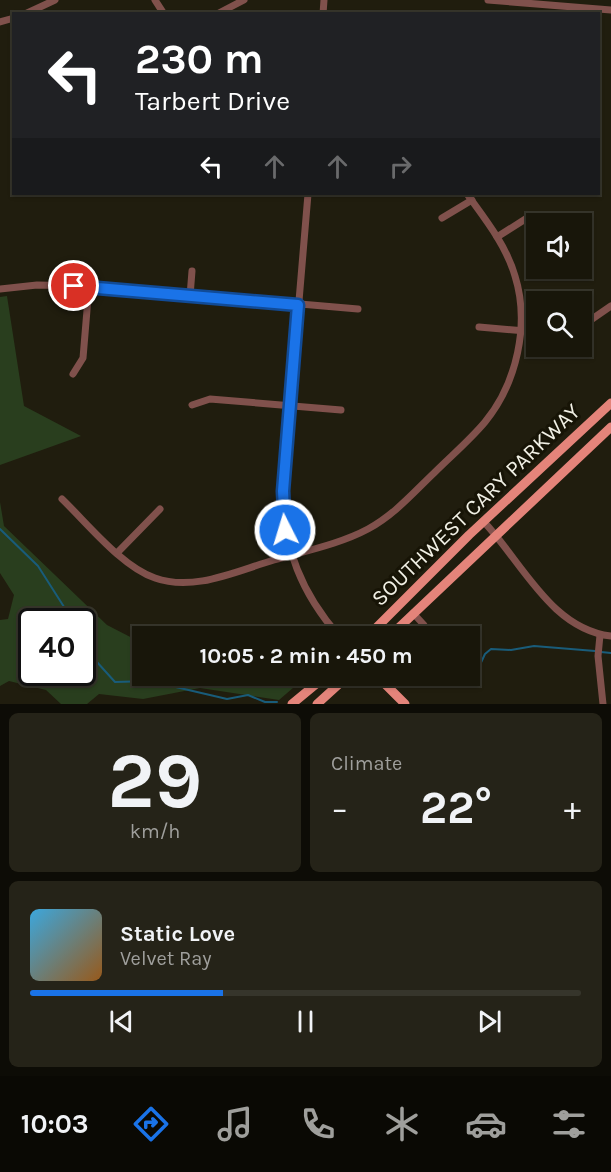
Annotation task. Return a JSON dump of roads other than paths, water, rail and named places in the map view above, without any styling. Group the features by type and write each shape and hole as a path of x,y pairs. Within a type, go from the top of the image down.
{"main road":[{"name":"SOUTHWEST CARY PARKWAY","path":"378,626 484,522 611,403"},
{"name":"SOUTHWEST CARY PARKWAY","path":"400,626 611,427"},
{"path":"292,704 314,686"},
{"path":"316,704 336,686"},
{"path":"387,686 405,704"}],"street":[{"path":"39,11 55,0"},
{"path":"222,12 244,0"},
{"path":"488,0 574,10 611,10"},
{"path":"308,195 283,503 290,555 316,608 331,626"},
{"path":"62,499 145,574 178,583 204,581 368,529 401,506 485,422 498,403 515,364 521,330 516,277 497,237 470,197 442,218"},
{"path":"497,237 526,219"},
{"path":"190,296 192,271"},
{"path":"0,289 37,285 89,286 358,309"},
{"path":"73,374 82,358 89,286"},
{"path":"592,319 611,306"},
{"path":"479,327 526,331"},
{"path":"192,405 210,399 341,410"},
{"path":"118,552 160,509"},
{"path":"484,522 559,613 578,627 600,635 611,636"},
{"path":"413,613 424,626"},
{"path":"600,635 598,651 603,704"}],"waterway":[{"path":"0,529 38,566 65,608"},
{"path":"480,665 485,654 491,649 511,650 534,646 595,651"},
{"path":"601,652 611,653"},
{"path":"96,661 115,682 150,681 227,699 248,695 265,702 277,702"}]}
